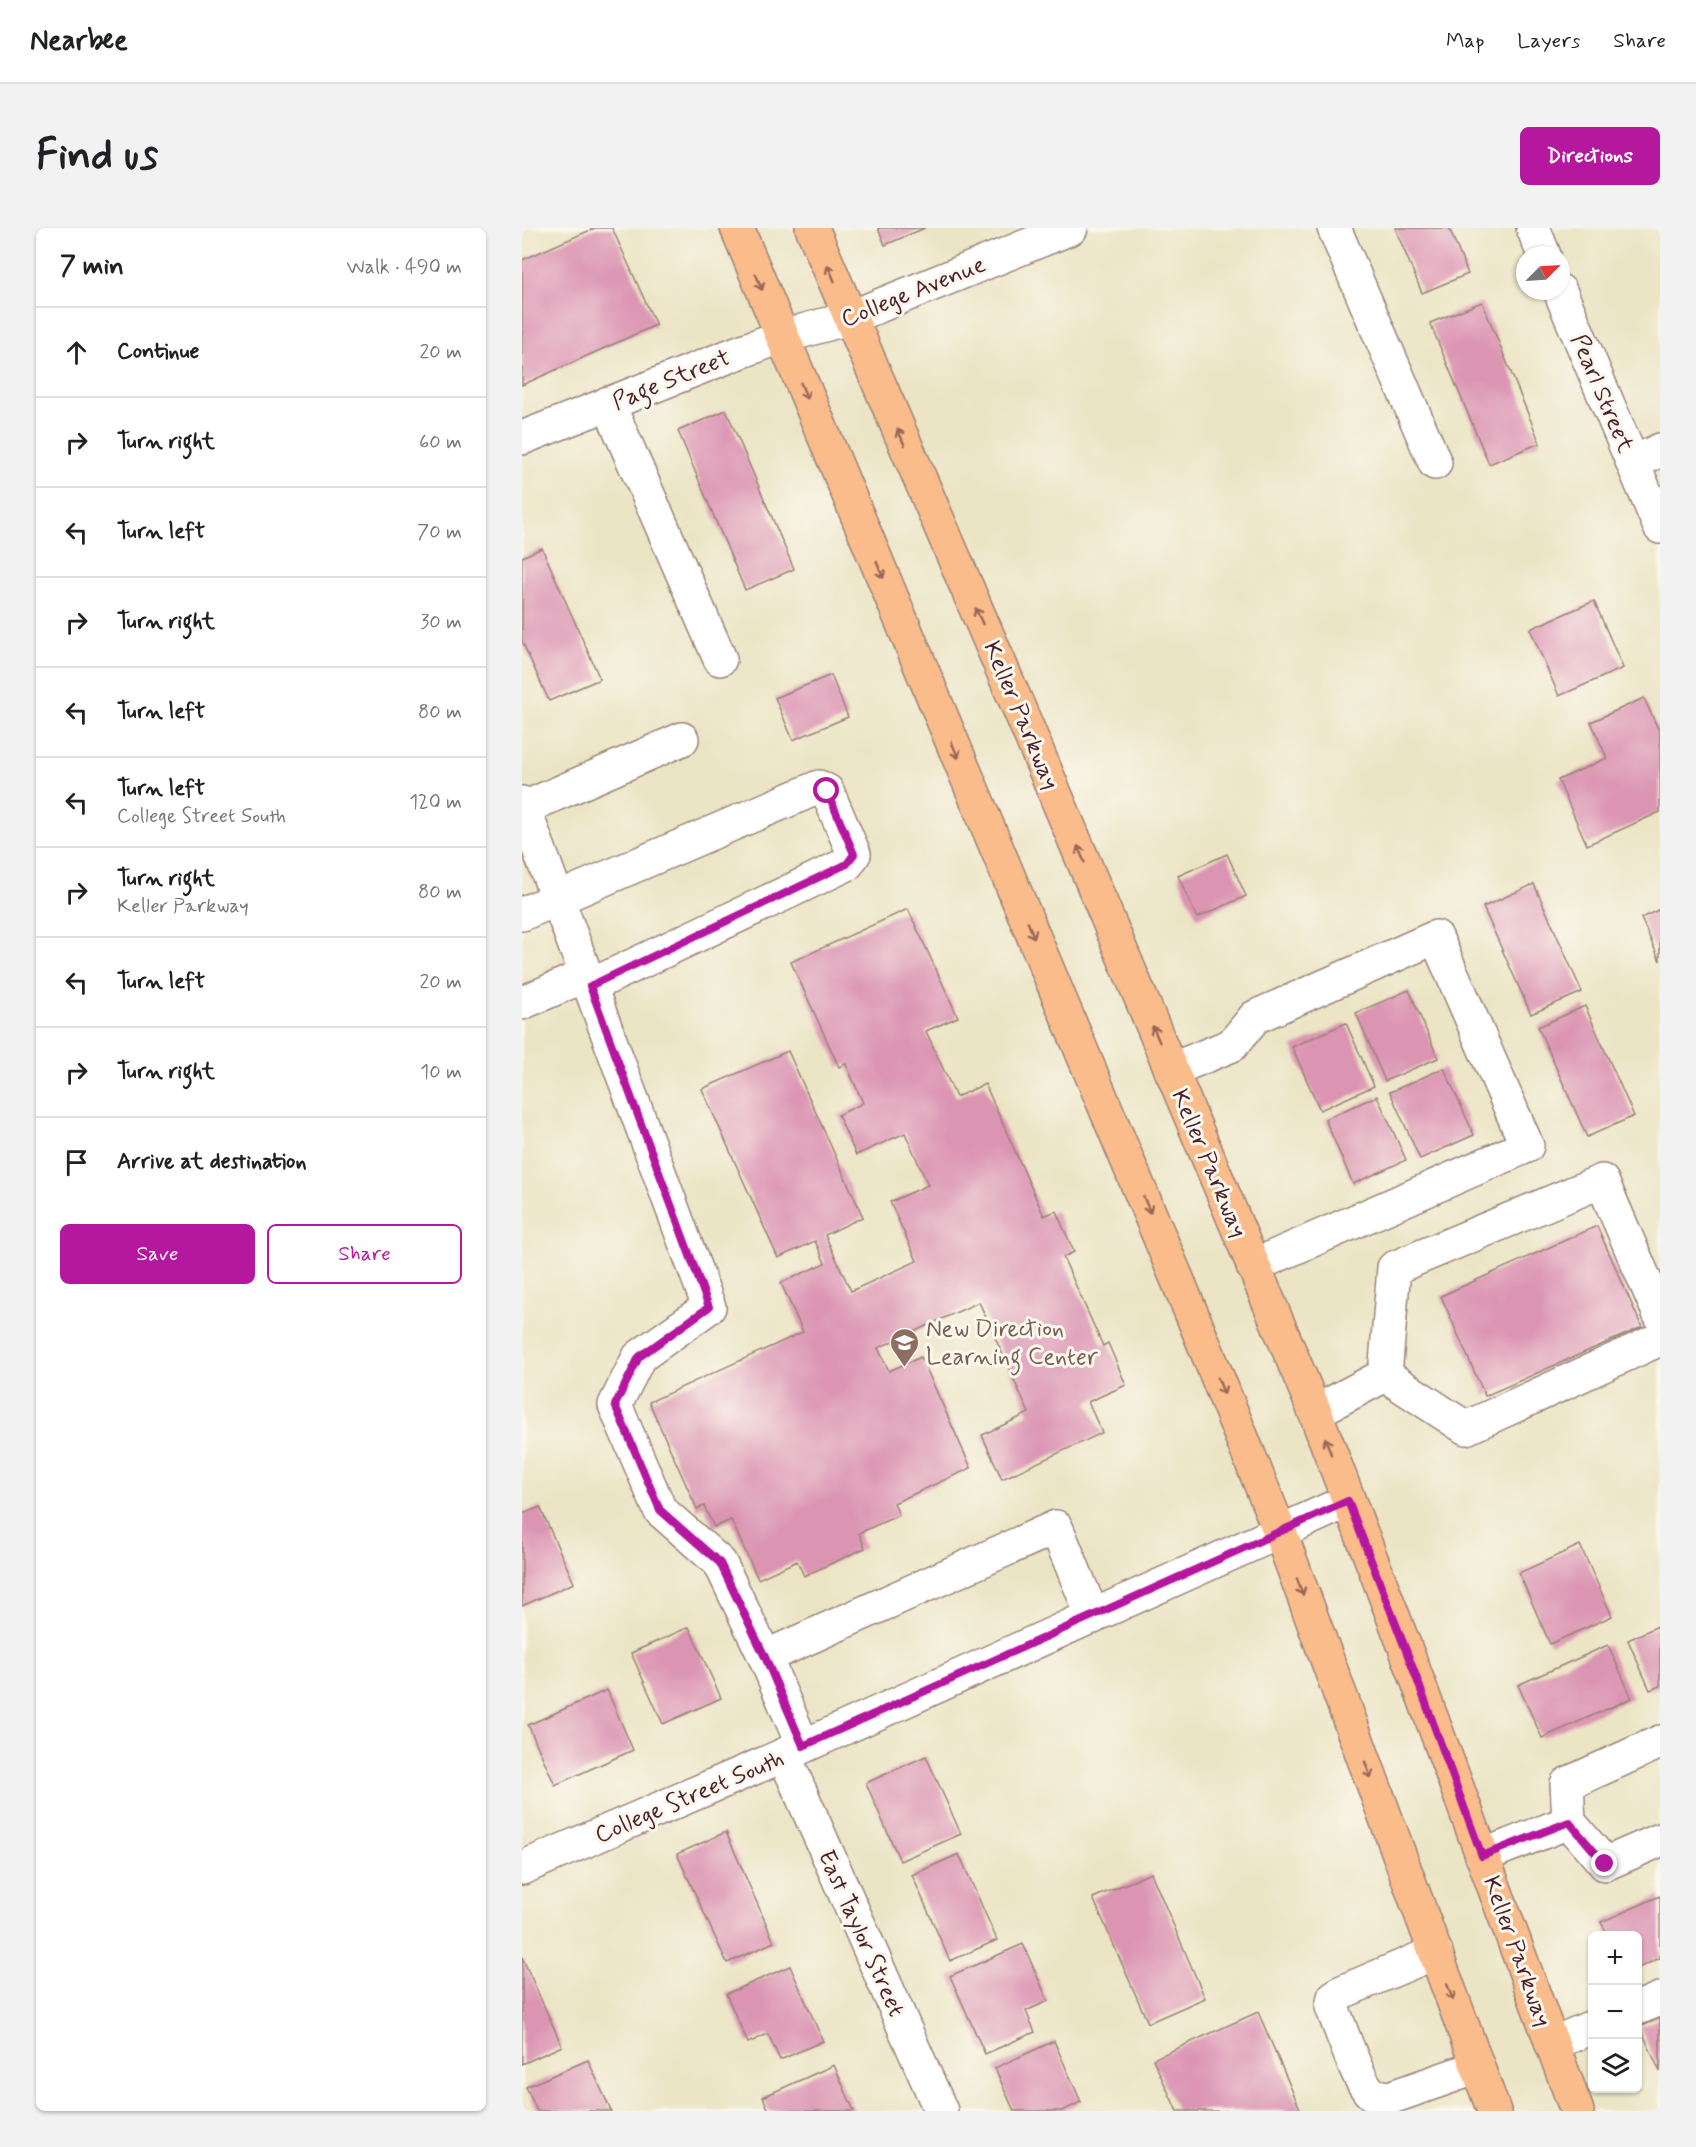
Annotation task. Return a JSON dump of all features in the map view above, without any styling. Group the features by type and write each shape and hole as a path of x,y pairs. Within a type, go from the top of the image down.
{"main road":[{"path":"737,228 1175,1273 1280,1532 1494,2111"},
{"name":"Keller Parkway","path":"812,228 836,322 1027,727 1315,1412 1577,2111"}],"street":[{"name":"College Avenue","path":"836,322 1071,228"},
{"path":"1334,228 1435,463"},
{"path":"1533,228 1541,246"},
{"name":"Pearl Street","path":"1565,300 1646,457 1660,527"},
{"name":"Page Street","path":"522,438 781,337 836,322"},
{"path":"608,403 720,658"},
{"path":"588,980 523,806 682,739"},
{"path":"522,914 819,787 827,791 854,854 847,864 588,980 522,1003"},
{"path":"1171,1070 1232,1045 1255,1017 1436,937 1527,1146 1253,1266"},
{"name":"East Taylor Street","path":"588,980 709,1307 639,1357 615,1405 660,1510 720,1563 765,1657 794,1751 941,2111"},
{"path":"1385,1375 1394,1269 1602,1181 1660,1315"},
{"path":"1385,1375 1466,1428 1660,1339"},
{"path":"1315,1412 1385,1375"},
{"name":"College Street South","path":"522,1868 794,1751 1348,1501"},
{"path":"765,1657 1056,1527 1093,1617"},
{"path":"1660,1742 1567,1784 1569,1822 1605,1864 1660,1840"},
{"path":"1482,1856 1569,1822"},
{"path":"1436,1952 1342,1992 1334,1997 1332,2007 1362,2080 1370,2092 1378,2097 1389,2098 1478,2067"},
{"path":"1642,2006 1660,1999"},
{"path":"1552,2044 1588,2029"}],"building":[{"path":"595,228 612,228 656,325 522,385 522,260"},
{"path":"878,228 925,228 885,245"},
{"path":"1395,228 1449,228 1468,274 1422,293"},
{"path":"1482,302 1540,443 1489,464 1430,323"},
{"path":"726,410 794,569 745,590 678,431"},
{"path":"542,548 600,679 549,701 522,641 522,557"},
{"path":"1594,601 1623,668 1559,696 1530,629"},
{"path":"831,675 848,717 793,740 775,698"},
{"path":"1644,698 1660,733 1660,812 1587,845 1558,780 1607,758 1591,722"},
{"path":"1227,854 1246,896 1197,918 1178,876"},
{"path":"1534,884 1582,992 1531,1014 1483,907"},
{"path":"908,909 958,1017 926,1031 956,1097 985,1084 1044,1216 1056,1211 1074,1252 1063,1257 1103,1346 1108,1343 1126,1385 1088,1402 1102,1433 1002,1479 982,1435 1029,1413 979,1302 878,1348 889,1371 921,1357 971,1468 894,1503 899,1515 859,1533 865,1548 804,1576 797,1561 758,1579 731,1520 714,1527 704,1506 697,1509 649,1402 803,1332 781,1283 825,1263 815,1241 778,1258 702,1089 788,1051 863,1217 825,1235 851,1291 917,1261 890,1202 928,1185 905,1133 856,1155 838,1115 863,1103 846,1064 839,1067 791,962"},
{"path":"1660,909 1660,961 1641,918"},
{"path":"1409,990 1438,1058 1385,1081 1356,1013"},
{"path":"1585,1006 1634,1116 1587,1137 1538,1027"},
{"path":"1346,1023 1374,1086 1320,1110 1292,1047"},
{"path":"1444,1068 1474,1135 1420,1159 1390,1092"},
{"path":"1377,1096 1406,1160 1353,1184 1325,1119"},
{"path":"1597,1226 1642,1327 1485,1396 1441,1296"},
{"path":"540,1507 574,1583 522,1606 522,1514"},
{"path":"1580,1545 1612,1616 1550,1644 1519,1573"},
{"path":"1660,1625 1660,1686 1650,1690 1628,1640"},
{"path":"689,1627 721,1698 663,1724 631,1653"},
{"path":"1608,1645 1632,1698 1542,1738 1518,1685"},
{"path":"607,1690 633,1750 555,1785 528,1725"},
{"path":"926,1756 961,1834 900,1861 866,1783"},
{"path":"726,1832 774,1942 727,1963 677,1854"},
{"path":"959,1854 997,1940 950,1961 912,1875"},
{"path":"1151,1873 1205,1998 1148,2023 1093,1898"},
{"path":"1660,1896 1660,1958 1642,1966 1642,1931 1606,1931 1601,1922"},
{"path":"1023,1944 1048,2001 1026,2011 1035,2032 985,2054 950,1976"},
{"path":"522,1957 562,2046 522,2064"},
{"path":"790,1966 823,2041 780,2060 768,2034 748,2043 726,1994"},
{"path":"1258,2012 1301,2111 1177,2111 1153,2059"},
{"path":"1660,2018 1660,2072 1642,2032 1642,2026"},
{"path":"1054,2041 1081,2102 1062,2111 1014,2111 995,2068"},
{"path":"588,2060 611,2111 537,2111 526,2087"},
{"path":"834,2065 854,2111 769,2111 763,2097"}],"place":[{"name":"New Direction Learning Center","path":"905,1368"}],"route":[{"path":"827,791 854,854 847,864 590,986 709,1307 639,1357 615,1405 660,1510 720,1563 765,1657 803,1746 1348,1501 1482,1856 1569,1822 1605,1864"}]}
